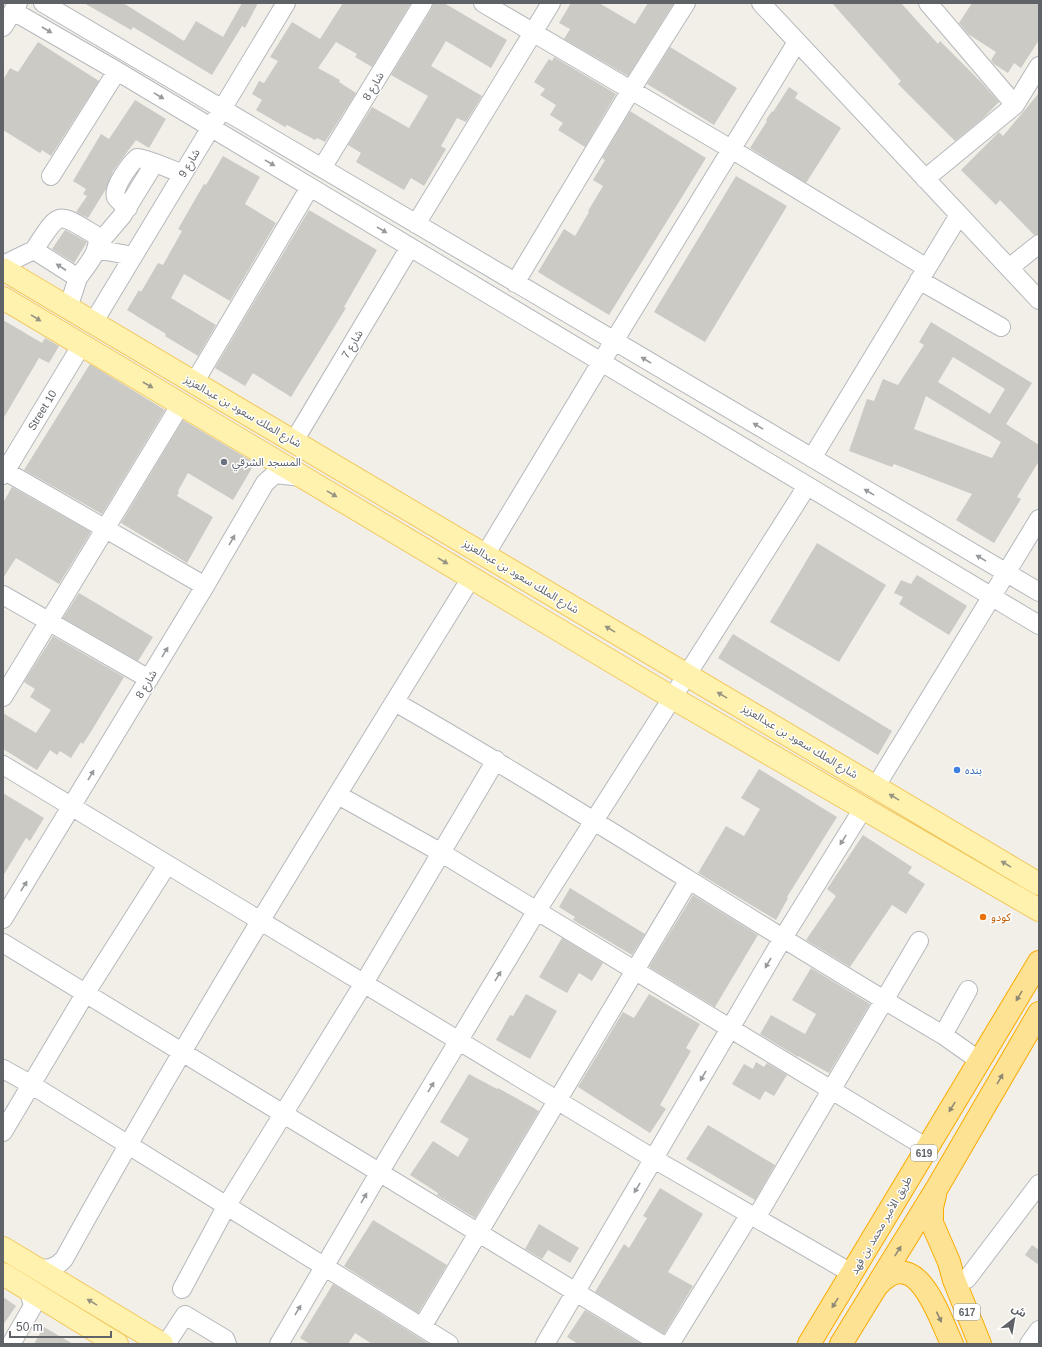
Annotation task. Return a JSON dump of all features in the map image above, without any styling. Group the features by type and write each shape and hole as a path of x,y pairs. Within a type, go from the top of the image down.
{"highway":[{"name":"طريق الأمير محمد بن فهد","path":"809,1344 853,1274 1039,962"},
{"name":"619","path":"841,1344 937,1188 1039,1013"},
{"path":"937,1188 932,1207 932,1223 949,1262 960,1279"},
{"path":"872,1292 885,1277 898,1272 911,1275 926,1290"},
{"path":"926,1290 927,1282 934,1273 943,1272 960,1279"},
{"name":"617","path":"960,1279 980,1344"},
{"name":"617","path":"926,1290 952,1344"}],"main road":[{"name":"شارع الملك سعود بن عبدالعزيز","path":"3,269 1039,884"},
{"path":"3,298 81,346 304,477 671,697 864,807 1039,910"},
{"path":"3,1248 165,1340"},
{"path":"3,1274 117,1344"}],"street":[{"path":"42,3 1039,592"},
{"name":"شارع 9","path":"93,323 286,3"},
{"name":"شارع 8","path":"322,168 423,3"},
{"path":"483,3 731,149 923,274 1001,327"},
{"path":"416,224 551,3"},
{"path":"515,283 631,90 686,3"},
{"path":"761,3 1039,300"},
{"path":"928,3 1015,105"},
{"path":"3,27 15,7 211,128 1039,625"},
{"path":"485,555 614,340 797,42"},
{"path":"926,179 1015,105 1039,66"},
{"path":"51,176 117,71"},
{"path":"68,308 78,278 98,246 128,208 117,198 115,192 117,185 132,162 137,158 143,158 154,164 183,174"},
{"path":"194,383 310,187"},
{"path":"812,458 959,215"},
{"path":"3,265 34,250 53,221 59,218 65,218 97,236 98,246"},
{"path":"1009,268 1039,244"},
{"path":"98,246 134,256"},
{"name":"شارع 7","path":"294,441 410,247"},
{"path":"34,250 78,278"},
{"name":"Street 10","path":"5,468 81,346"},
{"path":"3,697 181,404"},
{"path":"5,468 106,529 205,586"},
{"name":"شارع 8","path":"3,919 72,808 265,483 275,474 304,477"},
{"path":"278,1344 536,912 671,697 807,486"},
{"path":"876,786 1039,519"},
{"path":"36,1268 45,1270 52,1268 64,1259 127,1144 181,1053 394,702 472,578"},
{"path":"3,595 149,679"},
{"path":"394,702 496,760 593,822 883,1000 943,1035 980,1061"},
{"path":"182,1289 227,1205 364,983 440,852 496,760"},
{"path":"3,765 654,1159 853,1274"},
{"path":"338,795 440,852 536,912 927,1148"},
{"path":"545,1344 783,938 864,807"},
{"path":"3,1132 85,994 167,865"},
{"path":"422,1327 479,1234 689,880"},
{"path":"670,1344 832,1090 919,940"},
{"path":"3,943 181,1053 662,1344"},
{"path":"943,1035 968,990"},
{"path":"3,1069 32,1084 325,1265 449,1344"},
{"path":"960,1279 1039,1184"},
{"path":"11,1344 33,1306 26,1288"},
{"path":"165,1340 185,1315 225,1339 227,1344"},
{"path":"1029,1344 1039,1330"}],"building":[{"path":"84,3 123,3 184,41 196,21 223,37 242,3 258,3 245,28 242,26 212,75 133,27 131,30"},
{"path":"343,3 411,3 372,67 355,57 357,54 336,42 318,68 340,80 339,82 356,93 325,142 317,138 315,140 287,125 285,127 256,110 262,100 252,94 259,81 264,83 278,61 270,57 292,22 320,39"},
{"path":"433,3 444,3 507,40 491,68 446,41 431,66 482,96 466,122 457,118 441,146 446,149 424,186 411,178 404,190 356,162 361,153 348,145 372,107 409,128 428,96 391,75 432,8"},
{"path":"571,3 599,3 635,24 648,3 674,3 628,76 564,39 570,29 559,23"},
{"path":"832,3 901,3 938,44 940,41 999,102 982,119 955,141 898,84 901,81"},
{"path":"972,3 1039,3 1039,40 1021,68 1014,63 1008,73 994,64 991,60 996,52 968,34 959,23"},
{"path":"38,42 99,81 51,156 42,150 40,153 3,130 3,80 10,68 18,72"},
{"path":"670,47 737,88 714,125 647,84"},
{"path":"554,57 616,94 585,147 558,130 563,123 550,115 556,105 540,95 545,89 534,82 549,59 552,61"},
{"path":"789,87 798,93 795,98 841,128 806,183 750,148 767,121 766,120"},
{"path":"1039,93 1039,234 1034,235 1000,200 996,205 961,170 999,132 1003,136"},
{"path":"135,100 166,119 149,148 136,140 113,171 106,189 88,218 76,212 87,196 83,194 86,189 73,181 101,134 109,139"},
{"path":"630,111 706,158 609,315 538,272 564,229 575,236 589,212 588,211 603,186 593,180 605,160 602,158"},
{"path":"223,156 260,177 245,204 276,223 230,301 184,274 171,298 216,325 198,356 127,310 139,290 141,292 158,263 163,265 182,231 178,229 204,184 206,185"},
{"path":"736,176 787,206 705,342 654,312"},
{"path":"309,210 377,250 344,307 346,308 291,397 253,373 245,386 215,368"},
{"path":"65,230 87,242 74,263 52,249"},
{"path":"3,320 42,343 45,338 59,346 49,363 39,358 3,419"},
{"path":"931,322 1032,383 1006,424 1039,445 1039,461 1017,497 1021,499 994,543 956,520 972,494 894,464 892,467 849,451 867,399 874,401 883,379 898,385 924,345 919,342","holes":["953,357 1005,389 990,414 938,382","926,396 1001,442 992,458 914,429"]},
{"path":"90,364 165,410 102,514 24,470"},
{"path":"183,420 255,463 233,500 188,473 178,491 177,496 213,517 187,563 121,523"},
{"path":"12,487 91,532 59,584 16,558 3,578 3,503"},
{"path":"817,543 886,585 839,662 770,622"},
{"path":"917,575 967,606 949,635 899,604 903,597 894,593 901,580 911,584"},
{"path":"79,593 153,637 138,661 63,618"},
{"path":"733,634 892,731 878,755 718,658"},
{"path":"53,636 124,677 83,744 81,742 71,758 60,751 57,755 50,750 37,770 3,749 3,713 36,733 51,710 30,697 35,689 24,682"},
{"path":"759,769 837,817 787,897 788,898 776,920 698,873 726,826 744,836 760,809 741,798"},
{"path":"3,793 44,818 30,841 26,838 3,876"},
{"path":"863,835 912,867 908,873 925,884 906,914 892,905 850,967 806,940 836,896 827,889"},
{"path":"570,888 645,934 632,955 573,920 575,917 559,907"},
{"path":"693,895 758,935 715,1007 649,967"},
{"path":"562,938 603,963 592,981 579,973 567,993 539,977"},
{"path":"811,968 870,1004 829,1073 798,1057 760,1034 771,1015 805,1034 816,1014 792,1000"},
{"path":"526,994 557,1011 530,1059 496,1040 510,1015 513,1016"},
{"path":"649,994 700,1024 686,1048 691,1051 660,1105 666,1109 650,1133 578,1087 623,1012 634,1018"},
{"path":"756,1062 764,1067 767,1063 787,1075 774,1096 765,1091 760,1100 732,1084 744,1064 753,1069"},
{"path":"469,1074 539,1111 475,1218 437,1195 438,1193 410,1175 433,1141 458,1157 469,1139 440,1122"},
{"path":"708,1125 775,1165 755,1200 686,1159"},
{"path":"660,1188 703,1214 668,1272 693,1286 664,1334 595,1292 624,1244 629,1248 647,1218 643,1216"},
{"path":"373,1220 447,1265 418,1313 344,1266"},
{"path":"539,1224 579,1248 570,1263 548,1250 542,1259 525,1249"},
{"path":"1032,1245 1039,1250 1039,1265 1025,1255"},
{"path":"333,1284 429,1344 372,1344 355,1333 348,1344 310,1344 300,1338"},
{"path":"3,1297 16,1306 3,1325"},
{"path":"585,1310 641,1344 578,1344 567,1337"},
{"path":"44,1327 73,1344 34,1344"}],"place":[{"name":"المسجد الشرقي","path":"224,462"},
{"name":"بنده","path":"957,770"},
{"name":"كودو","path":"983,917"}]}
